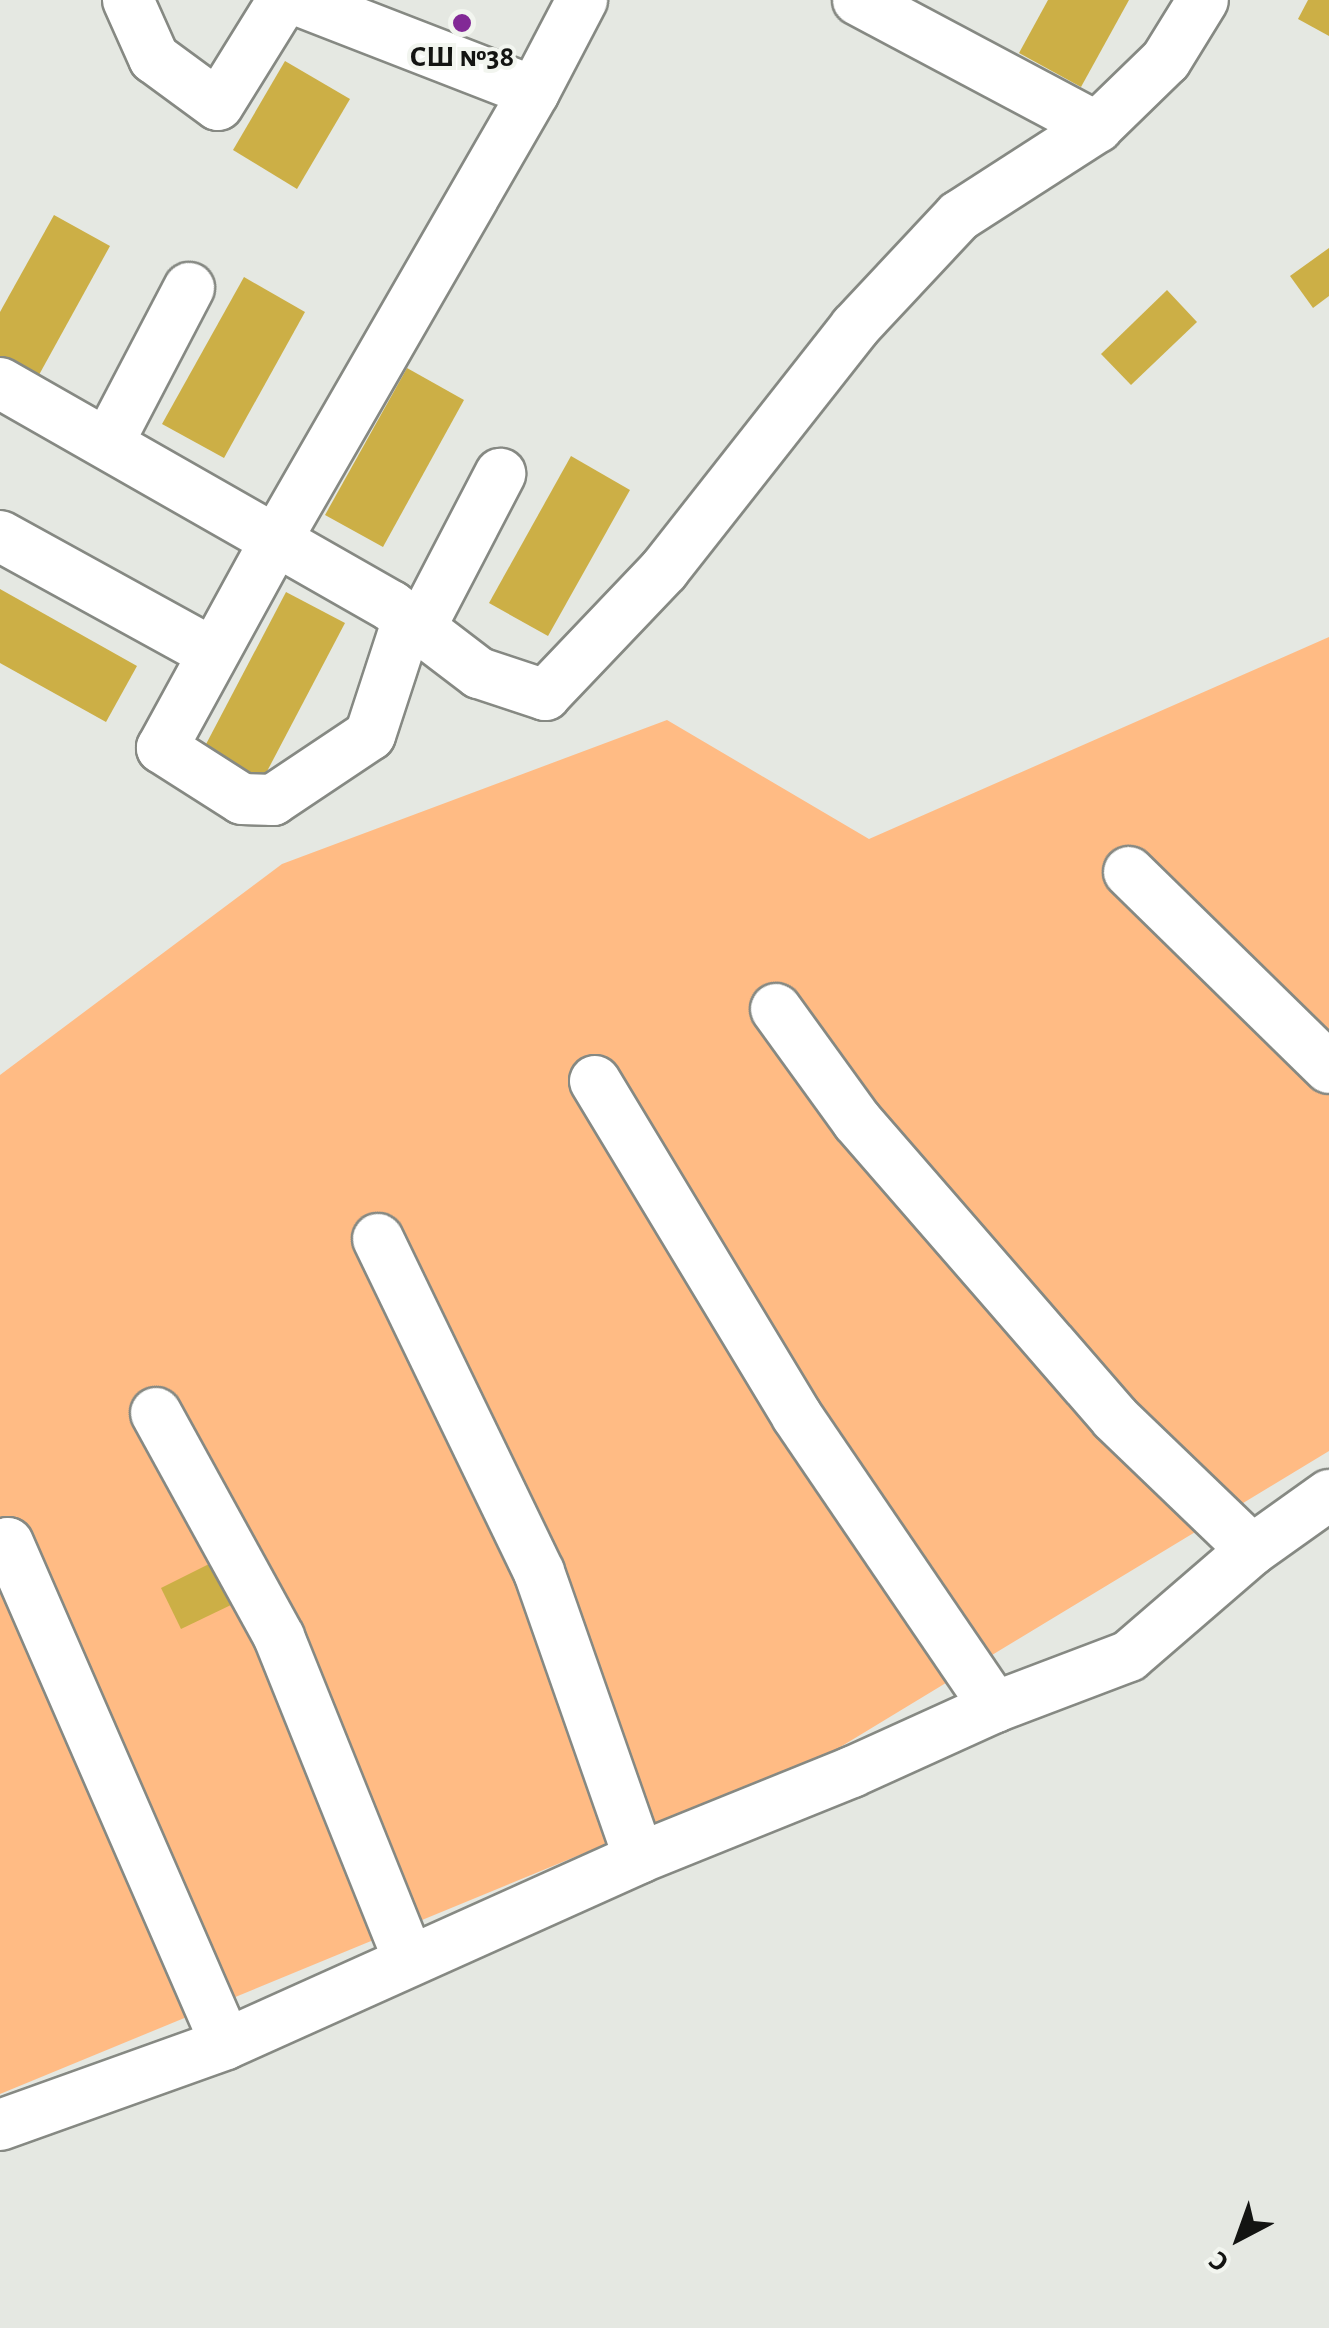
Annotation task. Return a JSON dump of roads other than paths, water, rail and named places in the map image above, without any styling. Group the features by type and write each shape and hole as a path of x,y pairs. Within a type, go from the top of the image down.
{"street":[{"path":"128,0 154,58 218,105 283,0"},
{"path":"297,0 534,92"},
{"path":"500,474 414,624 370,735 273,800 242,799 162,748 212,652 534,92 582,0"},
{"path":"858,0 1097,126"},
{"path":"0,383 276,540 414,624 479,673 545,695 664,570 855,327 959,216 1097,126 1166,60 1203,0"},
{"path":"108,444 189,288"},
{"path":"0,536 212,652"},
{"path":"1129,872 1329,1068"},
{"path":"776,1009 857,1121 1115,1418 1252,1550"},
{"path":"594,1082 797,1416 994,1707"},
{"path":"378,1238 539,1572 639,1858"},
{"path":"156,1412 278,1637 409,1960"},
{"path":"0,2125 226,2044 639,1858 852,1772 994,1707 1129,1656 1252,1550 1329,1495"},
{"path":"0,1548 8,1543 226,2044"}],"place":[{"name":"СШ №38","path":"462,23"}]}
